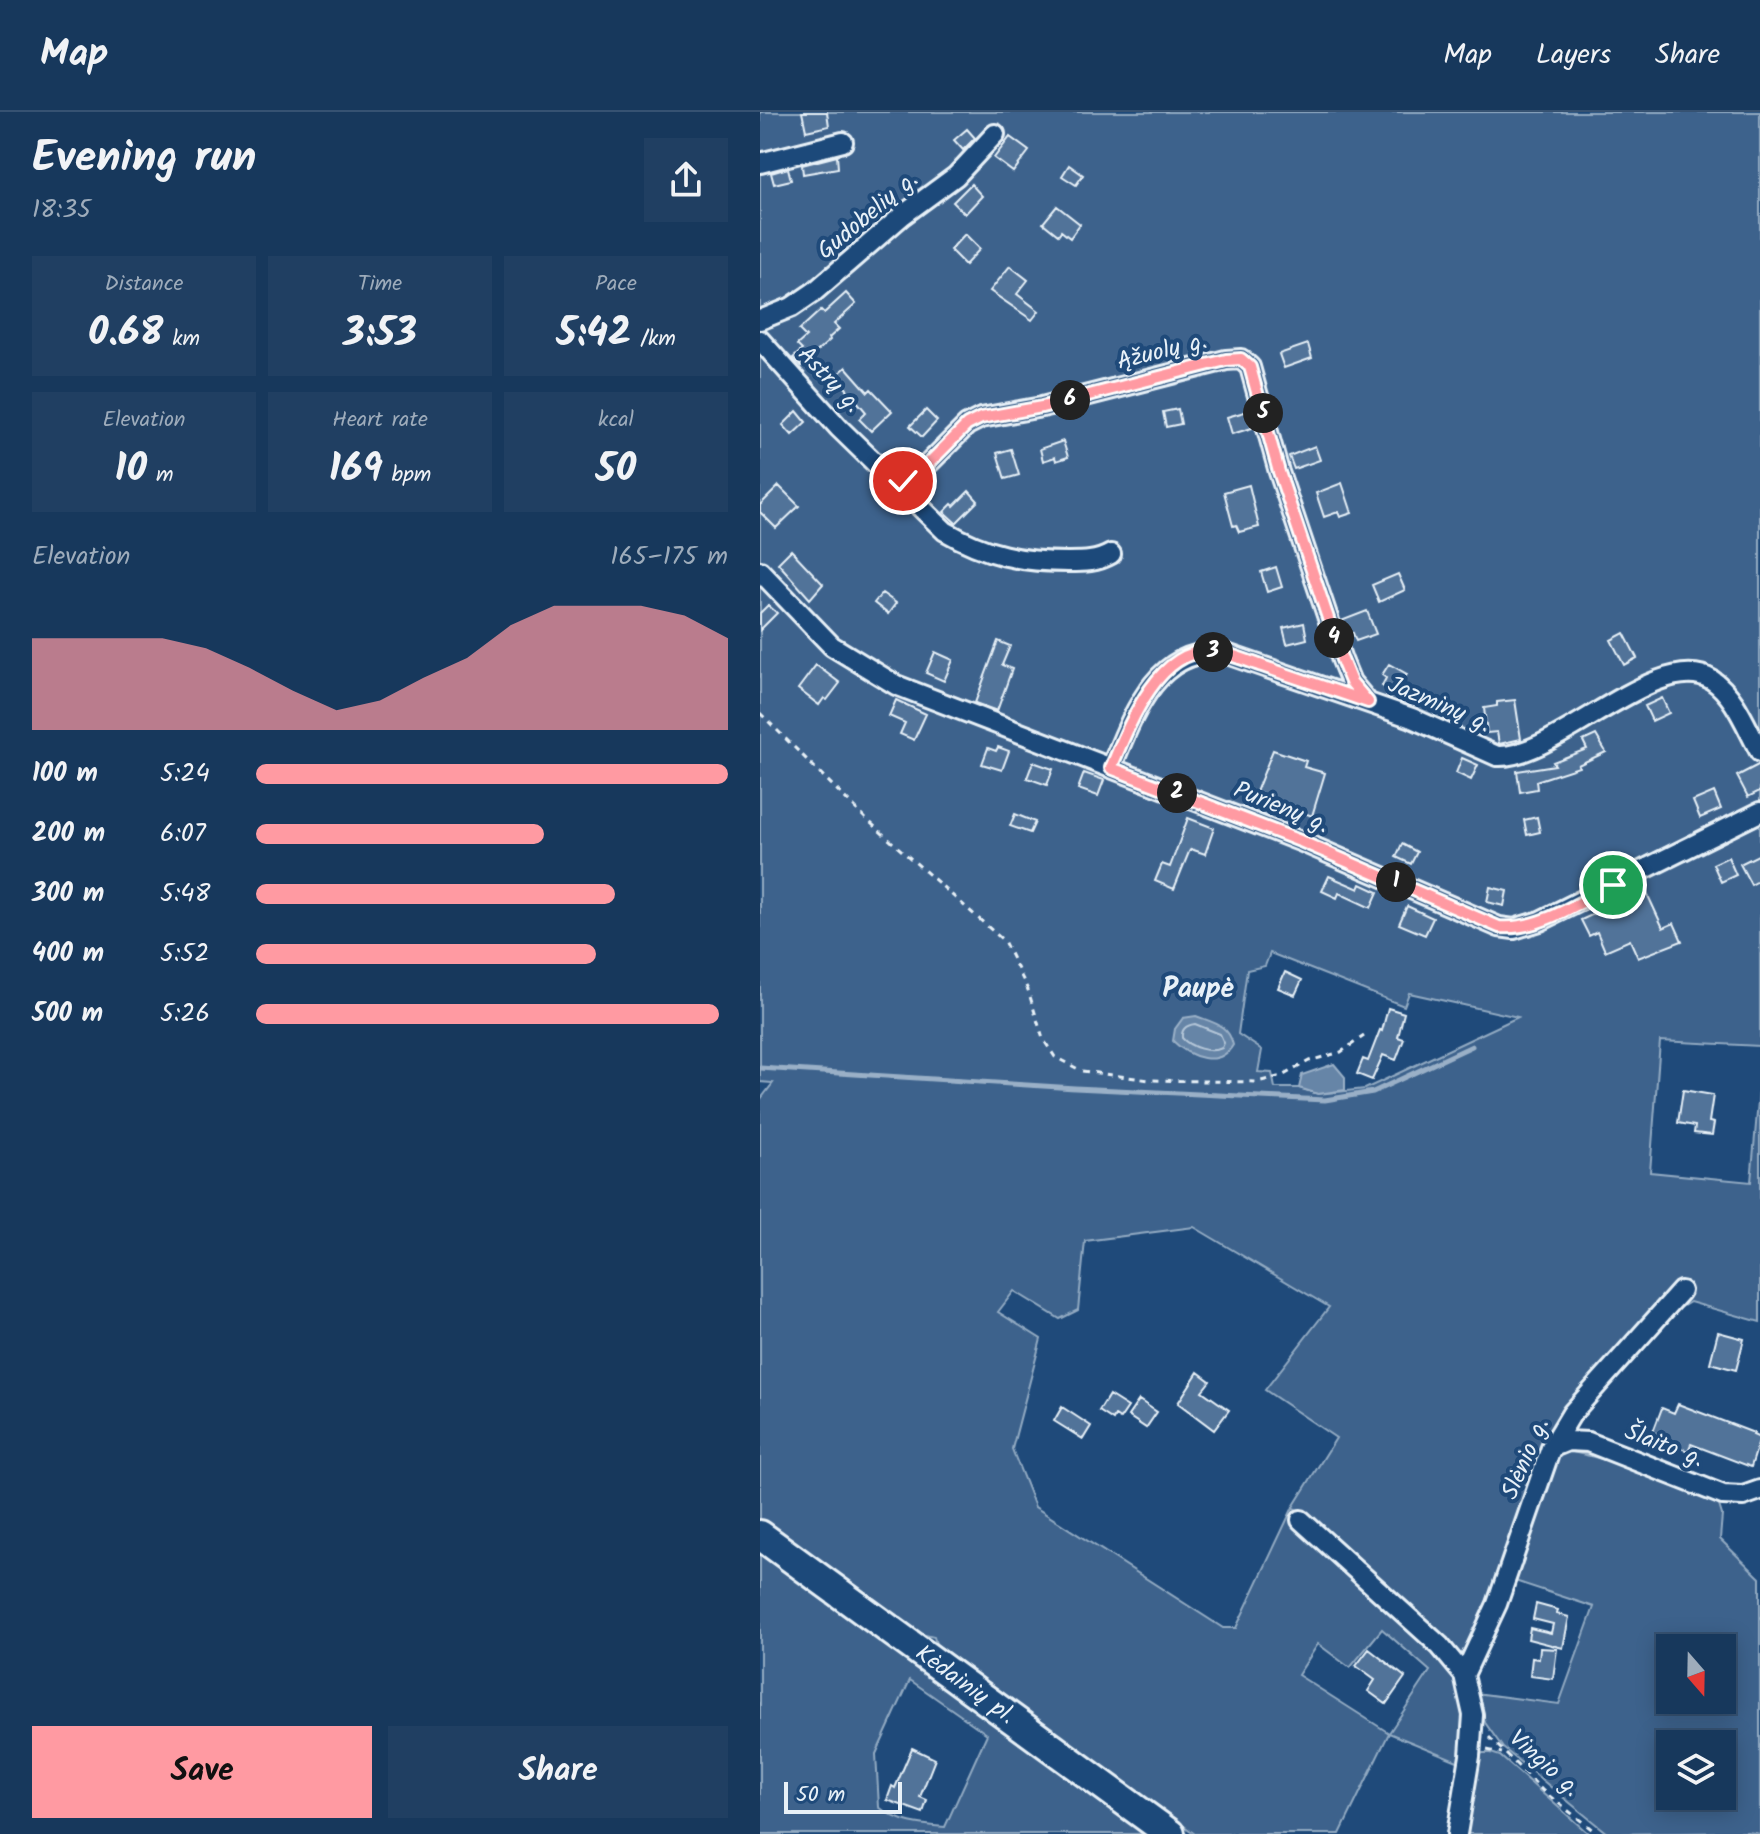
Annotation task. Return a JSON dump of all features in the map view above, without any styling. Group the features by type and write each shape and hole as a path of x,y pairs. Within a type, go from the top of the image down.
{"main road":[{"name":"Kėdainių pl.","path":"760,1535 1170,1834"}],"street":[{"name":"Gudobelių g.","path":"760,320 792,307 814,292 903,215 956,176 995,134"},
{"path":"760,163 843,142"},
{"name":"Astrų g.","path":"760,340 839,428 945,531 1013,559 1091,562 1111,554"},
{"name":"Ąžuolų g.","path":"896,483 914,475 967,425 981,418 1042,407 1226,360 1241,359 1250,367 1279,472 1342,660 1351,682 1368,702"},
{"name":"Purienų g.","path":"760,571 832,646 896,685 1300,841 1499,927 1514,929 1540,921 1760,812"},
{"name":"Jazminų g.","path":"1111,768 1144,698 1168,669 1195,653 1224,653 1412,718 1497,756 1510,757 1526,753 1587,716 1651,684 1681,676 1700,675 1712,680 1735,706 1760,752"},
{"name":"Slėnio g.","path":"1464,1675 1497,1604 1551,1448 1572,1413 1681,1291"},
{"name":"Šlaito g.","path":"1551,1448 1568,1441 1588,1442 1723,1495 1743,1496 1760,1490"},
{"path":"1301,1520 1440,1646 1464,1675 1473,1715 1470,1756 1457,1834"}],"path":[{"path":"760,713 865,818 1004,941 1028,990 1043,1039 1055,1057 1082,1071 1150,1080 1257,1082 1282,1076 1309,1061 1341,1052 1364,1036"},
{"name":"Vingio g.","path":"1473,1715 1502,1753 1543,1791 1598,1834"}],"shaded area":[{"path":"760,112 1760,112 1760,1046 1660,1041 1650,1172 1751,1182 1760,1078 1760,1322 1690,1302 1626,1341 1552,1448 1636,1469 1718,1502 1722,1515 1720,1539 1760,1578 1760,1834 1608,1834 1503,1748 1486,1724 1475,1693 1559,1704 1594,1607 1515,1581 1498,1616 1462,1664 1305,1514 1294,1508 1301,1520 1442,1653 1458,1680 1464,1705 1460,1762 1389,1733 1340,1834 1195,1834 936,1644 934,1637 921,1634 897,1619 760,1520 760,1100 773,1083 760,1082","holes":["1270,953 1404,1006 1409,993 1518,1017 1365,1089 1318,1094 1299,1088 1275,1088 1272,1073 1258,1072 1262,1050 1238,1034 1247,970 1265,966","1194,1227 1329,1307 1265,1390 1336,1438 1293,1507 1236,1628 1223,1628 1035,1507 1012,1449 1041,1339 998,1312 1014,1291 1060,1319 1078,1310 1085,1241","1382,1629 1430,1671 1389,1733 1298,1675 1318,1644 1350,1668"]},
{"path":"760,1547 1150,1834 760,1834","holes":["910,1680 987,1734 945,1827 902,1820 879,1807 876,1754"]},
{"path":"1483,1753 1500,1756 1589,1834 1461,1834 1477,1757"}],"water":[{"path":"1196,1016 1220,1026 1231,1038 1233,1045 1220,1057 1195,1056 1173,1041 1175,1029 1183,1018"},
{"path":"1334,1064 1345,1077 1345,1090 1318,1094 1299,1088 1302,1075"}],"building":[{"path":"802,112 827,112 829,126 806,131"},
{"path":"967,129 975,138 963,150 954,140"},
{"path":"1010,137 1029,151 1013,172 994,158"},
{"path":"837,156 838,168 803,174 802,165"},
{"path":"1069,165 1083,175 1076,185 1062,176"},
{"path":"788,168 791,180 774,184 771,173"},
{"path":"971,184 982,196 965,214 953,202"},
{"path":"1057,206 1080,224 1070,238 1061,231 1058,235 1043,223"},
{"path":"965,234 980,249 965,265 950,250"},
{"path":"1010,266 1028,280 1017,294 1039,311 1032,320 990,291"},
{"path":"846,293 856,304 834,324 839,329 830,340 801,366 793,358 802,350 797,345 806,337 799,330"},
{"path":"1308,344 1312,358 1284,368 1279,354"},
{"path":"846,367 868,392 871,389 892,411 871,431 859,419 866,412 836,376"},
{"path":"1178,409 1181,424 1166,427 1163,412"},
{"path":"926,410 937,421 922,437 910,426"},
{"path":"797,411 806,422 792,435 783,425"},
{"path":"1248,411 1252,428 1232,434 1227,417"},
{"path":"1063,441 1068,457 1043,461 1040,449"},
{"path":"1315,446 1320,460 1294,469 1289,456"},
{"path":"1011,449 1019,475 1005,479 997,453"},
{"path":"1342,483 1352,513 1340,517 1338,512 1324,517 1316,493"},
{"path":"1249,485 1259,527 1239,532 1236,525 1233,526 1224,492"},
{"path":"779,486 799,506 776,528 760,512 760,505"},
{"path":"969,491 978,501 956,523 944,512"},
{"path":"791,550 823,584 810,599 778,563"},
{"path":"1276,567 1282,587 1267,592 1261,572"},
{"path":"1398,574 1405,590 1379,602 1372,585"},
{"path":"882,593 896,603 888,614 874,603"},
{"path":"768,605 777,613 760,630 760,613"},
{"path":"1367,611 1376,634 1356,641 1353,633 1346,635 1341,621"},
{"path":"1304,623 1307,639 1287,644 1283,628"},
{"path":"1624,633 1637,658 1624,665 1611,640"},
{"path":"998,641 1010,646 1002,665 1012,669 997,711 975,703"},
{"path":"935,652 953,660 944,681 926,673"},
{"path":"1389,664 1407,674 1395,694 1382,686 1386,678 1382,675"},
{"path":"816,665 840,683 819,705 798,689"},
{"path":"1662,698 1669,713 1652,721 1645,706"},
{"path":"896,700 926,714 914,740 900,734 905,723 889,716"},
{"path":"1515,700 1521,739 1499,744 1497,732 1487,733 1484,708 1497,706 1497,702"},
{"path":"1596,735 1606,752 1579,767 1536,781 1537,789 1520,792 1517,771 1555,765 1553,762 1587,749 1583,741"},
{"path":"998,747 1009,751 1002,770 982,764 988,748 996,751"},
{"path":"1273,750 1306,761 1304,767 1325,773 1312,816 1254,797"},
{"path":"1462,758 1478,765 1471,780 1456,773"},
{"path":"1033,762 1053,769 1047,785 1027,778"},
{"path":"1760,764 1760,791 1748,797 1737,776"},
{"path":"1084,773 1104,780 1098,796 1078,789"},
{"path":"1714,792 1721,809 1700,818 1693,801"},
{"path":"1015,814 1035,822 1030,833 1010,826"},
{"path":"1537,817 1540,832 1527,835 1524,820"},
{"path":"1188,818 1214,828 1205,854 1191,849 1189,852 1174,889 1155,881 1162,864 1170,867"},
{"path":"1402,844 1417,852 1411,864 1396,857"},
{"path":"1760,854 1760,880 1751,885 1740,864"},
{"path":"1728,857 1736,875 1721,882 1713,864"},
{"path":"1329,876 1359,889 1361,884 1378,892 1371,908 1339,893 1337,898 1322,891"},
{"path":"1490,887 1507,891 1504,906 1487,902"},
{"path":"1644,887 1663,928 1674,923 1682,941 1638,958 1630,940 1605,951 1597,932 1589,936 1581,920"},
{"path":"1407,906 1433,918 1425,935 1399,924"},
{"path":"1285,972 1302,980 1295,995 1278,988"},
{"path":"1388,1008 1404,1013 1398,1037 1404,1039 1396,1060 1383,1055 1372,1080 1357,1074 1363,1059 1368,1061 1382,1031"},
{"path":"1683,1090 1713,1095 1709,1122 1714,1123 1712,1135 1694,1133 1695,1126 1678,1123"},
{"path":"1718,1332 1744,1339 1736,1370 1710,1363"},
{"path":"1198,1372 1210,1381 1202,1391 1229,1410 1214,1430 1178,1403"},
{"path":"1109,1395 1128,1407 1120,1419 1115,1416 1113,1420 1099,1411"},
{"path":"1139,1400 1157,1412 1146,1428 1128,1416"},
{"path":"1678,1404 1760,1438 1751,1467 1691,1444 1688,1451 1663,1441 1665,1437 1653,1432 1662,1408 1674,1413"},
{"path":"1062,1407 1091,1426 1083,1439 1054,1421"},
{"path":"1536,1604 1558,1610 1557,1614 1569,1617 1563,1648 1528,1639 1530,1628 1551,1633 1553,1624 1533,1619"},
{"path":"1540,1648 1557,1649 1553,1679 1530,1676 1532,1658 1539,1659"},
{"path":"1369,1649 1405,1677 1386,1704 1368,1691 1375,1680 1356,1666"},
{"path":"912,1748 935,1759 920,1797 927,1800 923,1813 887,1800"}],"waterway":[{"path":"760,1068 1325,1100 1373,1092 1472,1046"}],"district":[{"name":"Paupė","path":"1198,989"}],"route":[{"path":"903,481 926,466 967,425 981,418 1042,407 1226,360 1241,359 1250,367 1279,472 1342,660 1351,682 1368,702 1224,653 1195,653 1168,669 1153,685 1136,710 1111,768 1300,841 1499,927 1514,929 1540,921 1613,885"}]}
